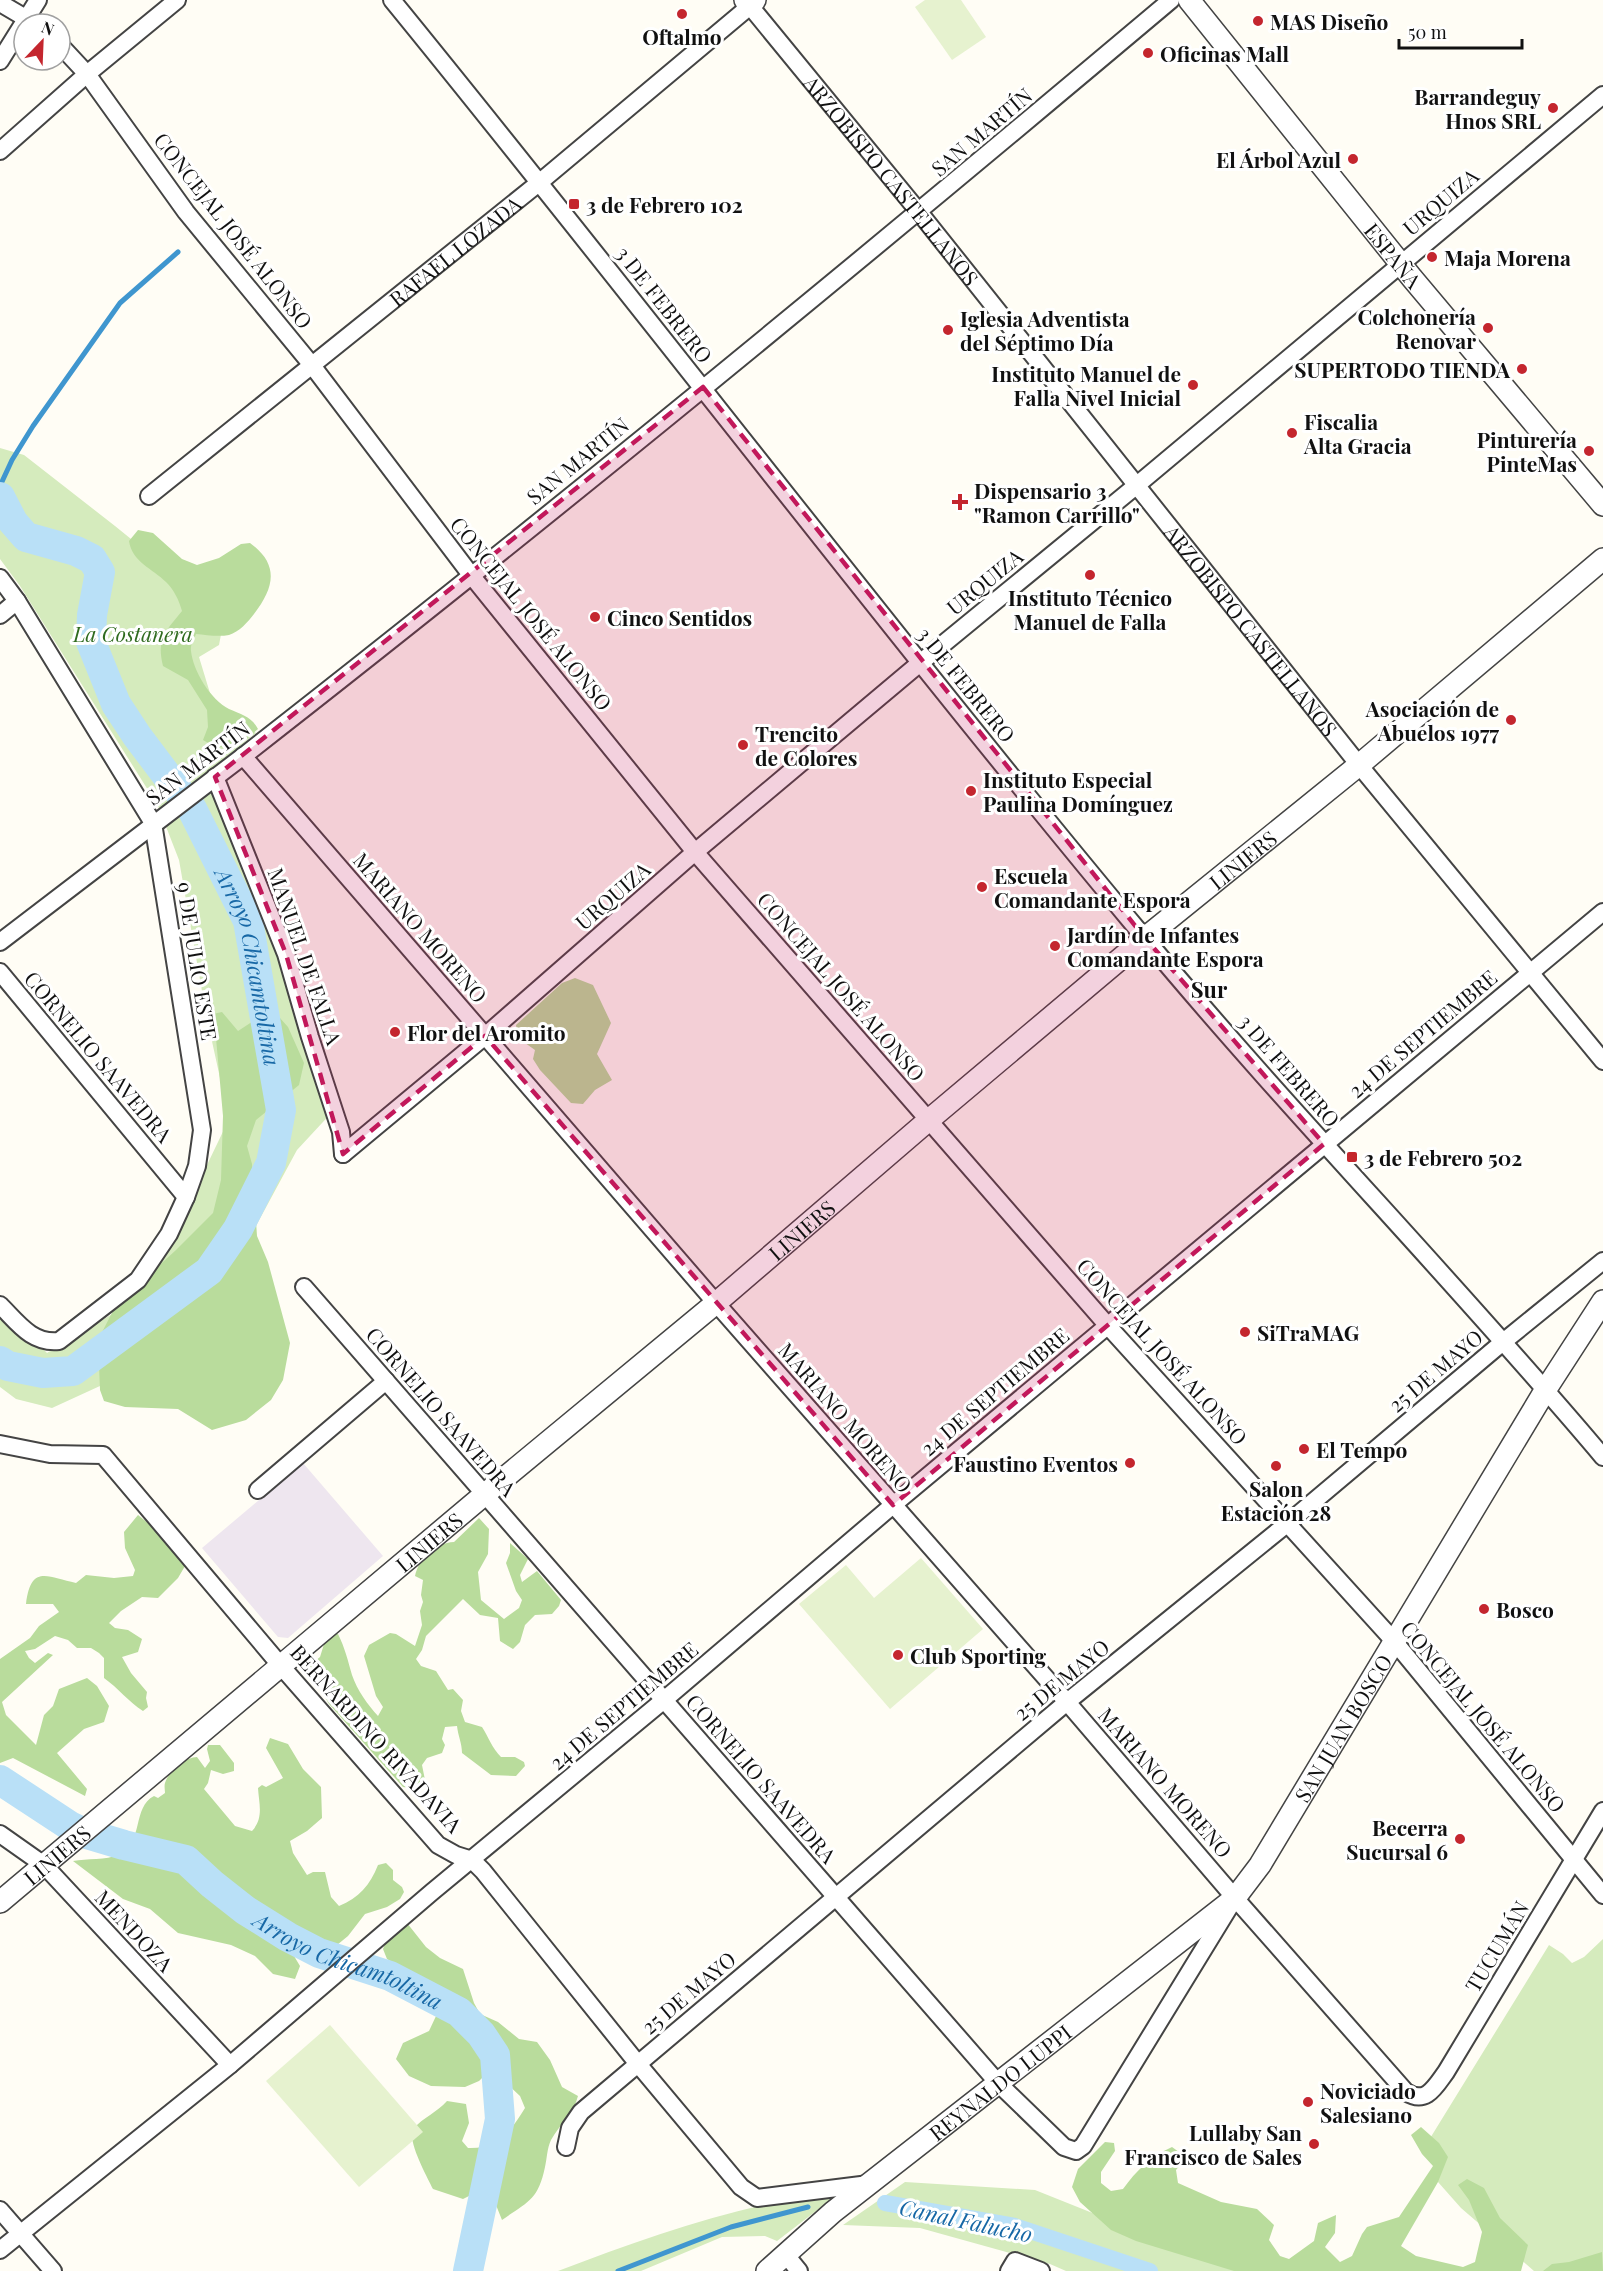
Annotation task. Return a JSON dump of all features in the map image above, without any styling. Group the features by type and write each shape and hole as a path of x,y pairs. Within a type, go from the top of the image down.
{"street":[{"path":"0,151 87,74 177,0"},
{"name":"3 DE FEBRERO","path":"392,0 540,182 920,663 1145,938 1324,1144 1546,1389 1603,1457"},
{"name":"SAN MARTÍN","path":"0,942 243,756 471,575 919,212 1172,0"},
{"name":"ESPAÑA","path":"1190,0 1427,297 1603,506"},
{"name":"RAFAEL LOZADA","path":"149,496 540,182 750,2"},
{"name":"ARZOBISPO CASTELLANOS","path":"750,2 1359,765 1532,972 1603,1061"},
{"path":"0,3 16,12"},
{"path":"0,61 12,46"},
{"name":"CONCEJAL JOSÉ ALONSO","path":"72,58 87,74 186,212 311,364 471,575 695,852 1108,1326 1394,1641 1603,1895"},
{"name":"URQUIZA","path":"343,1154 485,1036 695,852 1603,95"},
{"name":"LINIERS","path":"0,1902 716,1303 1145,938 1359,765 1603,559"},
{"name":"9 DE JULIO ESTE","path":"0,578 17,601 156,821 202,1130 197,1166 186,1197 169,1234 138,1280 59,1341 49,1342 31,1336 0,1305"},
{"path":"0,615 17,601"},
{"name":"MARIANO MORENO","path":"243,756 1235,1898 1406,2092 1415,2097 1422,2097"},
{"name":"MANUEL DE FALLA","path":"212,779 286,954 341,1132 343,1154"},
{"name":"24 DE SEPTIEMBRE","path":"0,2250 230,2065 892,1505 1603,912"},
{"name":"CORNELIO SAAVEDRA","path":"0,972 186,1197"},
{"name":"25 DE MAYO","path":"566,2147 570,2128 581,2112 1067,1702 1288,1523 1603,1261"},
{"name":"CORNELIO SAAVEDRA","path":"304,1287 998,2083 1064,2147 1076,2151"},
{"name":"SAN JUAN BOSCO","path":"1076,2151 1083,2146 1235,1898 1260,1865 1546,1389 1603,1301"},
{"path":"258,1490 386,1381"},
{"name":"BERNARDINO RIVADAVIA","path":"0,1444 50,1454 104,1455 281,1666 438,1845 456,1855 472,1860 741,2187 757,2198 869,2184"},
{"name":"TUCUMÁN","path":"1422,2097 1434,2089 1446,2072 1603,1811"},
{"name":"MENDOZA","path":"0,1834 44,1865 230,2065"},
{"name":"REYNALDO LUPPI","path":"767,2271 792,2263 833,2212 1235,1898"},
{"path":"0,2210 53,2271"},
{"path":"1012,2266 1041,2271"}],"highlighted area":[{"path":"703,387 1145,938 1324,1144 893,1505 485,1036 343,1154 286,954 215,777"}],"shaded area":[{"path":"303,1463 383,1556 288,1638 278,1637 202,1548"}],"green space":[{"path":"925,0 961,0 986,37 952,60 915,7"},
{"name":"La Costanera","path":"0,448 24,455 115,526 189,586 223,624 219,645 199,657 213,703 256,733 213,768 223,811 263,919 298,985 307,1059 335,1109 297,1150 217,1298 137,1369 52,1408 16,1399 0,1387 0,1306 47,1353 134,1301 229,1119 206,1014 179,860 158,806 20,586 0,559"},
{"path":"138,530 153,533 182,559 197,565 219,558 241,544 250,543 260,551 270,568 271,577 266,595 240,629 229,635 196,634 191,647 195,667 210,692 222,705 249,719 258,729 239,743 219,747 203,740 208,727 207,710 188,680 163,666 161,648 164,636 182,611 169,585 134,554 129,541"},
{"path":"575,978 593,985 611,1023 597,1054 612,1080 595,1090 583,1104 571,1103 540,1070 533,1059 535,1050 518,1038 516,1025 562,983"},
{"path":"272,1009 288,1027 304,1063 299,1085 256,1120 247,1146 252,1164 257,1236 268,1262 290,1343 283,1380 271,1400 246,1420 212,1430 178,1409 125,1407 104,1401 100,1390 98,1340 116,1305 213,1213 221,1180 223,1116 216,1038 211,1020 213,1014 222,1012 238,1031"},
{"path":"138,1515 175,1545 185,1566 178,1578 158,1598 142,1597 121,1611 109,1623 115,1628 128,1630 142,1639 138,1652 122,1657 131,1673 147,1692 148,1707 143,1711 104,1678 104,1658 99,1653 91,1648 77,1648 68,1640 55,1636 35,1649 25,1651 35,1663 48,1653 53,1655 2,1702 6,1715 36,1745 44,1715 53,1706 59,1689 87,1678 97,1686 109,1706 104,1722 84,1729 57,1753 87,1789 85,1796 13,1758 0,1763 0,1659 30,1638 39,1626 59,1612 53,1604 26,1604 28,1591 36,1578 49,1576 76,1583 86,1575 114,1578 133,1576 135,1570 125,1548 124,1532"},
{"path":"479,1518 489,1529 488,1554 478,1572 481,1600 504,1619 519,1608 522,1600 516,1591 506,1563 510,1553 510,1543 528,1559 520,1575 522,1582 537,1571 561,1600 559,1606 552,1614 535,1615 525,1625 520,1642 513,1649 500,1641 498,1618 480,1615 463,1599 426,1636 422,1650 416,1659 421,1666 436,1671 448,1690 453,1689 463,1700 461,1711 465,1722 482,1727 501,1757 515,1757 524,1762 525,1766 516,1776 491,1775 462,1753 457,1726 445,1727 442,1739 445,1745 442,1753 427,1758 422,1765 425,1780 416,1789 403,1787 329,1704 323,1694 323,1684 309,1666 320,1657 330,1634 338,1634 357,1686 378,1716 383,1707 376,1696 364,1656 369,1645 390,1633 396,1634 415,1646 422,1625 420,1611 423,1602 421,1595 423,1580 415,1576 420,1563 434,1548 454,1542"},
{"name":"Club Sporting","path":"921,1558 983,1629 890,1709 799,1604 846,1565 874,1598"},
{"path":"270,1738 288,1744 303,1769 321,1787 322,1818 307,1831 290,1841 293,1853 307,1875 313,1872 325,1872 331,1897 339,1906 358,1895 371,1879 378,1865 386,1863 393,1870 393,1880 402,1887 404,1892 400,1899 387,1907 365,1914 348,1936 337,1945 324,1944 313,1939 294,1956 300,1966 295,1979 273,1974 255,1956 231,1945 178,1933 150,1909 123,1899 73,1861 108,1858 127,1849 132,1842 147,1801 165,1793 167,1779 183,1762 197,1757 205,1768 210,1761 208,1745 220,1745 234,1763 234,1771 223,1774 211,1770 204,1789 235,1826 252,1831 259,1816 258,1788 262,1785 266,1787 283,1778 266,1748"},
{"path":"407,1923 426,1947 440,1958 463,1969 480,2014 498,2022 519,2039 537,2042 550,2060 562,2087 578,2096 570,2113 551,2140 542,2178 535,2194 502,2220 496,2205 475,2193 463,2199 433,2189 422,2168 412,2140 414,2128 447,2101 466,2104 469,2123 462,2141 468,2148 479,2148 496,2142 509,2131 525,2108 520,2096 491,2069 479,2081 465,2087 431,2086 409,2076 396,2059 403,2043 429,2031 444,1999 436,1988 387,1959 383,1949 388,1937"},
{"path":"1603,1939 1603,2271 1534,2271 1461,2208 1438,2182 1429,2140 1549,1945 1572,1963 1584,1957"},
{"path":"330,2025 423,2132 359,2187 266,2081"},
{"path":"1421,2127 1439,2143 1448,2157 1438,2182 1401,2246 1416,2256 1463,2267 1475,2262 1482,2232 1469,2200 1458,2185 1467,2179 1484,2188 1500,2218 1528,2245 1521,2271 1234,2271 1136,2241 1111,2230 1080,2202 1072,2187 1078,2169 1105,2142 1114,2143 1115,2151 1101,2172 1101,2183 1111,2191 1123,2189 1144,2165 1172,2147 1183,2155 1182,2163 1176,2170 1178,2183 1221,2202 1257,2209 1274,2225 1269,2240 1280,2256 1289,2259 1314,2241 1318,2223 1336,2215 1335,2233 1325,2247 1340,2262 1352,2256 1367,2227 1399,2217 1433,2166 1422,2154 1411,2135"},
{"path":"905,2182 1035,2190 1135,2230 1279,2271 1066,2271 1050,2264 920,2228 843,2225"},
{"path":"842,2191 777,2241 765,2236 722,2237 641,2271 558,2271 697,2222 805,2196"},
{"path":"1602,2252 1603,2271 1543,2271 1552,2264 1569,2262"}],"waterway":[{"path":"0,486 12,460 33,426 120,303 178,252"},
{"name":"Arroyo Chicamtoltina","path":"0,497 13,522 26,537 76,551 92,559 100,572 92,615 91,642 116,704 192,809 248,921 281,1110 271,1163 238,1229 209,1271 73,1371 43,1373 8,1366 0,1361"},
{"name":"Arroyo Chicamtoltina","path":"0,1780 70,1826 87,1834 186,1860 245,1910 288,1937 319,1953 390,1976 459,2012 481,2034 495,2055 500,2119 468,2271"},
{"name":"Canal Falucho","path":"885,2203 1015,2226 1150,2271"},
{"name":"Canal Falucho","path":"618,2271 731,2227 808,2207"}],"place":[{"name":"Oftalmo","path":"682,14"},
{"name":"MAS Diseño","path":"1258,21"},
{"name":"Oficinas Mall","path":"1148,53"},
{"name":"Barrandeguy Hnos SRL","path":"1553,108"},
{"name":"El Árbol Azul","path":"1353,159"},
{"name":"3 de Febrero 102","path":"574,204"},
{"name":"Maja Morena","path":"1432,257"},
{"name":"Colchonería Renovar","path":"1488,328"},
{"name":"Iglesia Adventista del Séptimo Día","path":"948,330"},
{"name":"SUPERTODO TIENDA","path":"1522,369"},
{"name":"Instituto Manuel de Falla Nivel Inicial","path":"1193,385"},
{"name":"Fiscalia Alta Gracia","path":"1292,433"},
{"name":"Pinturería PinteMas","path":"1589,451"},
{"name":"Dispensario 3 \"Ramon Carrillo\"","path":"960,502"},
{"name":"Instituto Técnico Manuel de Falla","path":"1090,575"},
{"name":"Cinco Sentidos","path":"595,617"},
{"name":"Asociación de Abuelos 1977","path":"1511,720"},
{"name":"Trencito de Colores","path":"743,745"},
{"name":"Instituto Especial Paulina Domínguez","path":"971,791"},
{"name":"Escuela Comandante Espora","path":"982,887"},
{"name":"Jardín de Infantes Comandante Espora","path":"1055,946"},
{"name":"Flor del Aromito","path":"395,1032"},
{"name":"3 de Febrero 502","path":"1352,1157"},
{"name":"SiTraMAG","path":"1245,1332"},
{"name":"El Tempo","path":"1304,1449"},
{"name":"Faustino Eventos","path":"1130,1463"},
{"name":"Salon Estación 28","path":"1276,1466"},
{"name":"Bosco","path":"1484,1609"},
{"name":"Club Sporting","path":"898,1655"},
{"name":"Becerra Sucursal 6","path":"1460,1839"},
{"name":"Noviciado Salesiano","path":"1308,2102"},
{"name":"Lullaby San Francisco de Sales","path":"1314,2144"}],"district":[{"name":"Sur","path":"1209,989"}]}
